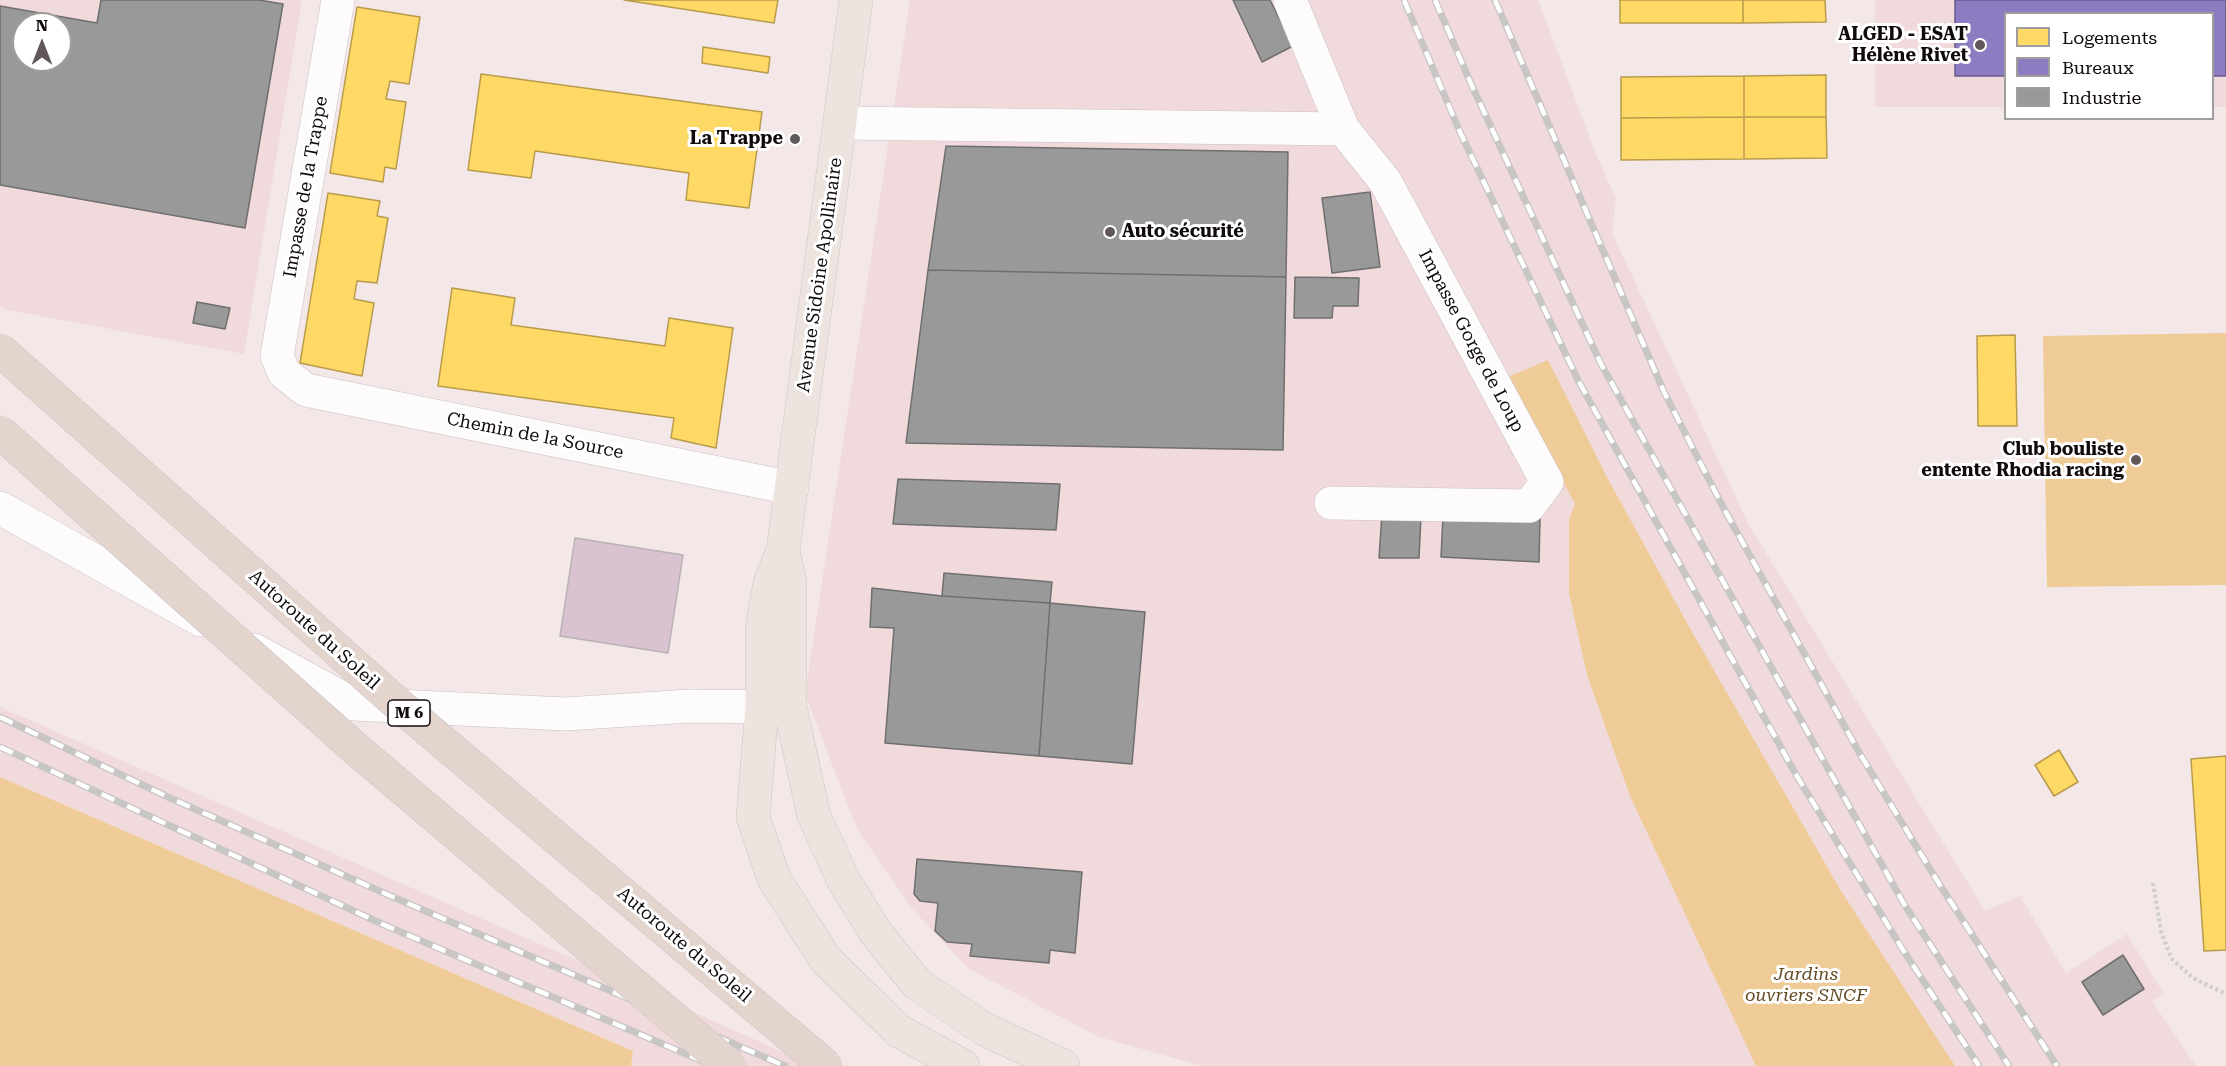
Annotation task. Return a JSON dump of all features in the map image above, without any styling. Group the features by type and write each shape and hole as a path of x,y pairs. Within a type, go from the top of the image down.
{"highway":[{"name":"Autoroute du Soleil","path":"0,350 399,705 826,1066"},
{"path":"0,432 356,748 730,1066"}],"main road":[{"name":"Avenue Sidoine Apollinaire","path":"856,0 783,550 770,583 762,629 776,707 814,816 844,881 876,933 917,984 984,1029 1063,1066"},
{"name":"Avenue Sidoine Apollinaire","path":"776,707 753,817 774,879 826,960 899,1031 963,1066"}],"street":[{"name":"Impasse de la Trappe","path":"284,373 277,356 338,0"},
{"name":"Impasse Gorge de Loup","path":"1290,0 1343,129 1385,181 1547,482 1529,506 1331,503"},
{"path":"840,123 1343,129"},
{"name":"Chemin de la Source","path":"284,373 306,390 792,488"},
{"path":"0,509 353,704 566,714 690,706 776,707"}],"path":[{"path":"2153,883 2161,931 2170,958 2193,978 2226,994"}],"shaded area":[{"path":"0,0 302,0 244,354 3,309 0,306"},
{"path":"910,0 1538,0 1595,152 1616,199 1612,233 1749,525 1985,911 2020,896 2066,973 2127,934 2164,994 2152,1001 2196,1066 1202,1066 1099,1037 969,969 913,910 857,829 805,694"},
{"path":"1875,0 2226,0 2226,107 2214,107 2214,12 2004,12 2004,107 1875,107"},
{"path":"0,707 814,1066 631,1066 633,1051 0,777"}],"green space":[{"name":"Club bouliste entente Rhodia racing","path":"2226,333 2226,585 2047,587 2043,336"},
{"name":"Jardins ouvriers SNCF","path":"1548,360 1609,481 1692,632 1841,891 1955,1066 1756,1066 1630,796 1587,675 1569,593 1569,519 1575,504 1508,377"},
{"path":"0,777 633,1051 631,1066 0,1066"}],"building: Logements":[{"path":"624,0 778,0 774,23"},
{"path":"1620,0 1743,0 1743,23 1620,23"},
{"path":"1743,0 1825,0 1826,22 1743,23"},
{"path":"357,7 420,17 409,84 390,81 386,99 406,102 396,169 385,167 383,182 330,173"},
{"path":"703,47 770,57 768,73 702,63"},
{"path":"481,74 762,112 749,208 686,200 689,173 535,151 531,178 468,170"},
{"path":"1826,75 1826,117 1744,117 1744,76"},
{"path":"1744,76 1744,117 1621,118 1621,77"},
{"path":"1744,117 1826,117 1827,158 1744,159"},
{"path":"1744,117 1744,159 1621,160 1621,118"},
{"path":"328,193 380,201 377,216 388,218 377,283 357,281 354,299 374,303 362,376 300,363"},
{"path":"452,288 515,298 511,325 665,346 669,318 733,328 716,448 671,438 674,418 438,386"},
{"path":"2015,335 2017,426 1978,426 1977,336"},
{"path":"2059,750 2078,782 2054,796 2035,765"},
{"path":"2226,756 2226,950 2204,951 2191,759"}],"building: Bureaux":[{"name":"ALGED - ESAT Hélène Rivet","path":"1955,0 2226,0 2226,76 2214,76 2214,12 2004,12 2004,76 1955,76"}],"building: Industrie":[{"path":"101,0 259,0 283,4 245,228 0,185 0,6 34,12 12,12 12,72 72,72 72,19 97,23"},
{"path":"1233,0 1270,0 1293,46 1262,62"},
{"name":"Auto sécurité","path":"946,146 1288,152 1286,277 928,270"},
{"path":"1370,192 1380,267 1332,273 1322,198"},
{"path":"928,270 1286,277 1283,450 906,443"},
{"path":"1295,277 1359,278 1358,306 1333,306 1332,318 1294,318"},
{"path":"197,302 230,308 225,329 193,323"},
{"path":"898,479 1060,484 1056,530 893,524"},
{"path":"1382,514 1421,516 1419,558 1379,558"},
{"path":"1443,516 1540,519 1539,562 1441,557"},
{"path":"944,573 1052,582 1050,603 942,596"},
{"path":"872,588 942,596 1050,603 1039,756 885,743 894,628 870,627"},
{"path":"1050,603 1145,612 1132,764 1039,756"},
{"path":"917,859 1082,872 1075,953 1050,950 1049,963 970,956 972,944 947,942 935,931 938,903 920,901 914,894"},
{"path":"2123,955 2144,989 2103,1015 2082,982"}],"building: Autres":[{"path":"575,538 683,555 668,653 560,636"}],"railway":[{"path":"1404,0 1460,132 1578,380 1795,773 1903,950 1979,1066"},
{"path":"1435,0 1472,86 1601,364 1904,904 2009,1066"},
{"path":"1495,0 1664,392 1723,507 1860,754 1938,882 2057,1066"},
{"path":"0,717 170,798 785,1066"},
{"path":"0,747 382,924 714,1066"}],"place":[{"name":"ALGED - ESAT Hélène Rivet","path":"1980,45"},
{"name":"La Trappe","path":"795,139"},
{"name":"Auto sécurité","path":"1110,232"},
{"name":"Club bouliste entente Rhodia racing","path":"2136,460"}]}
